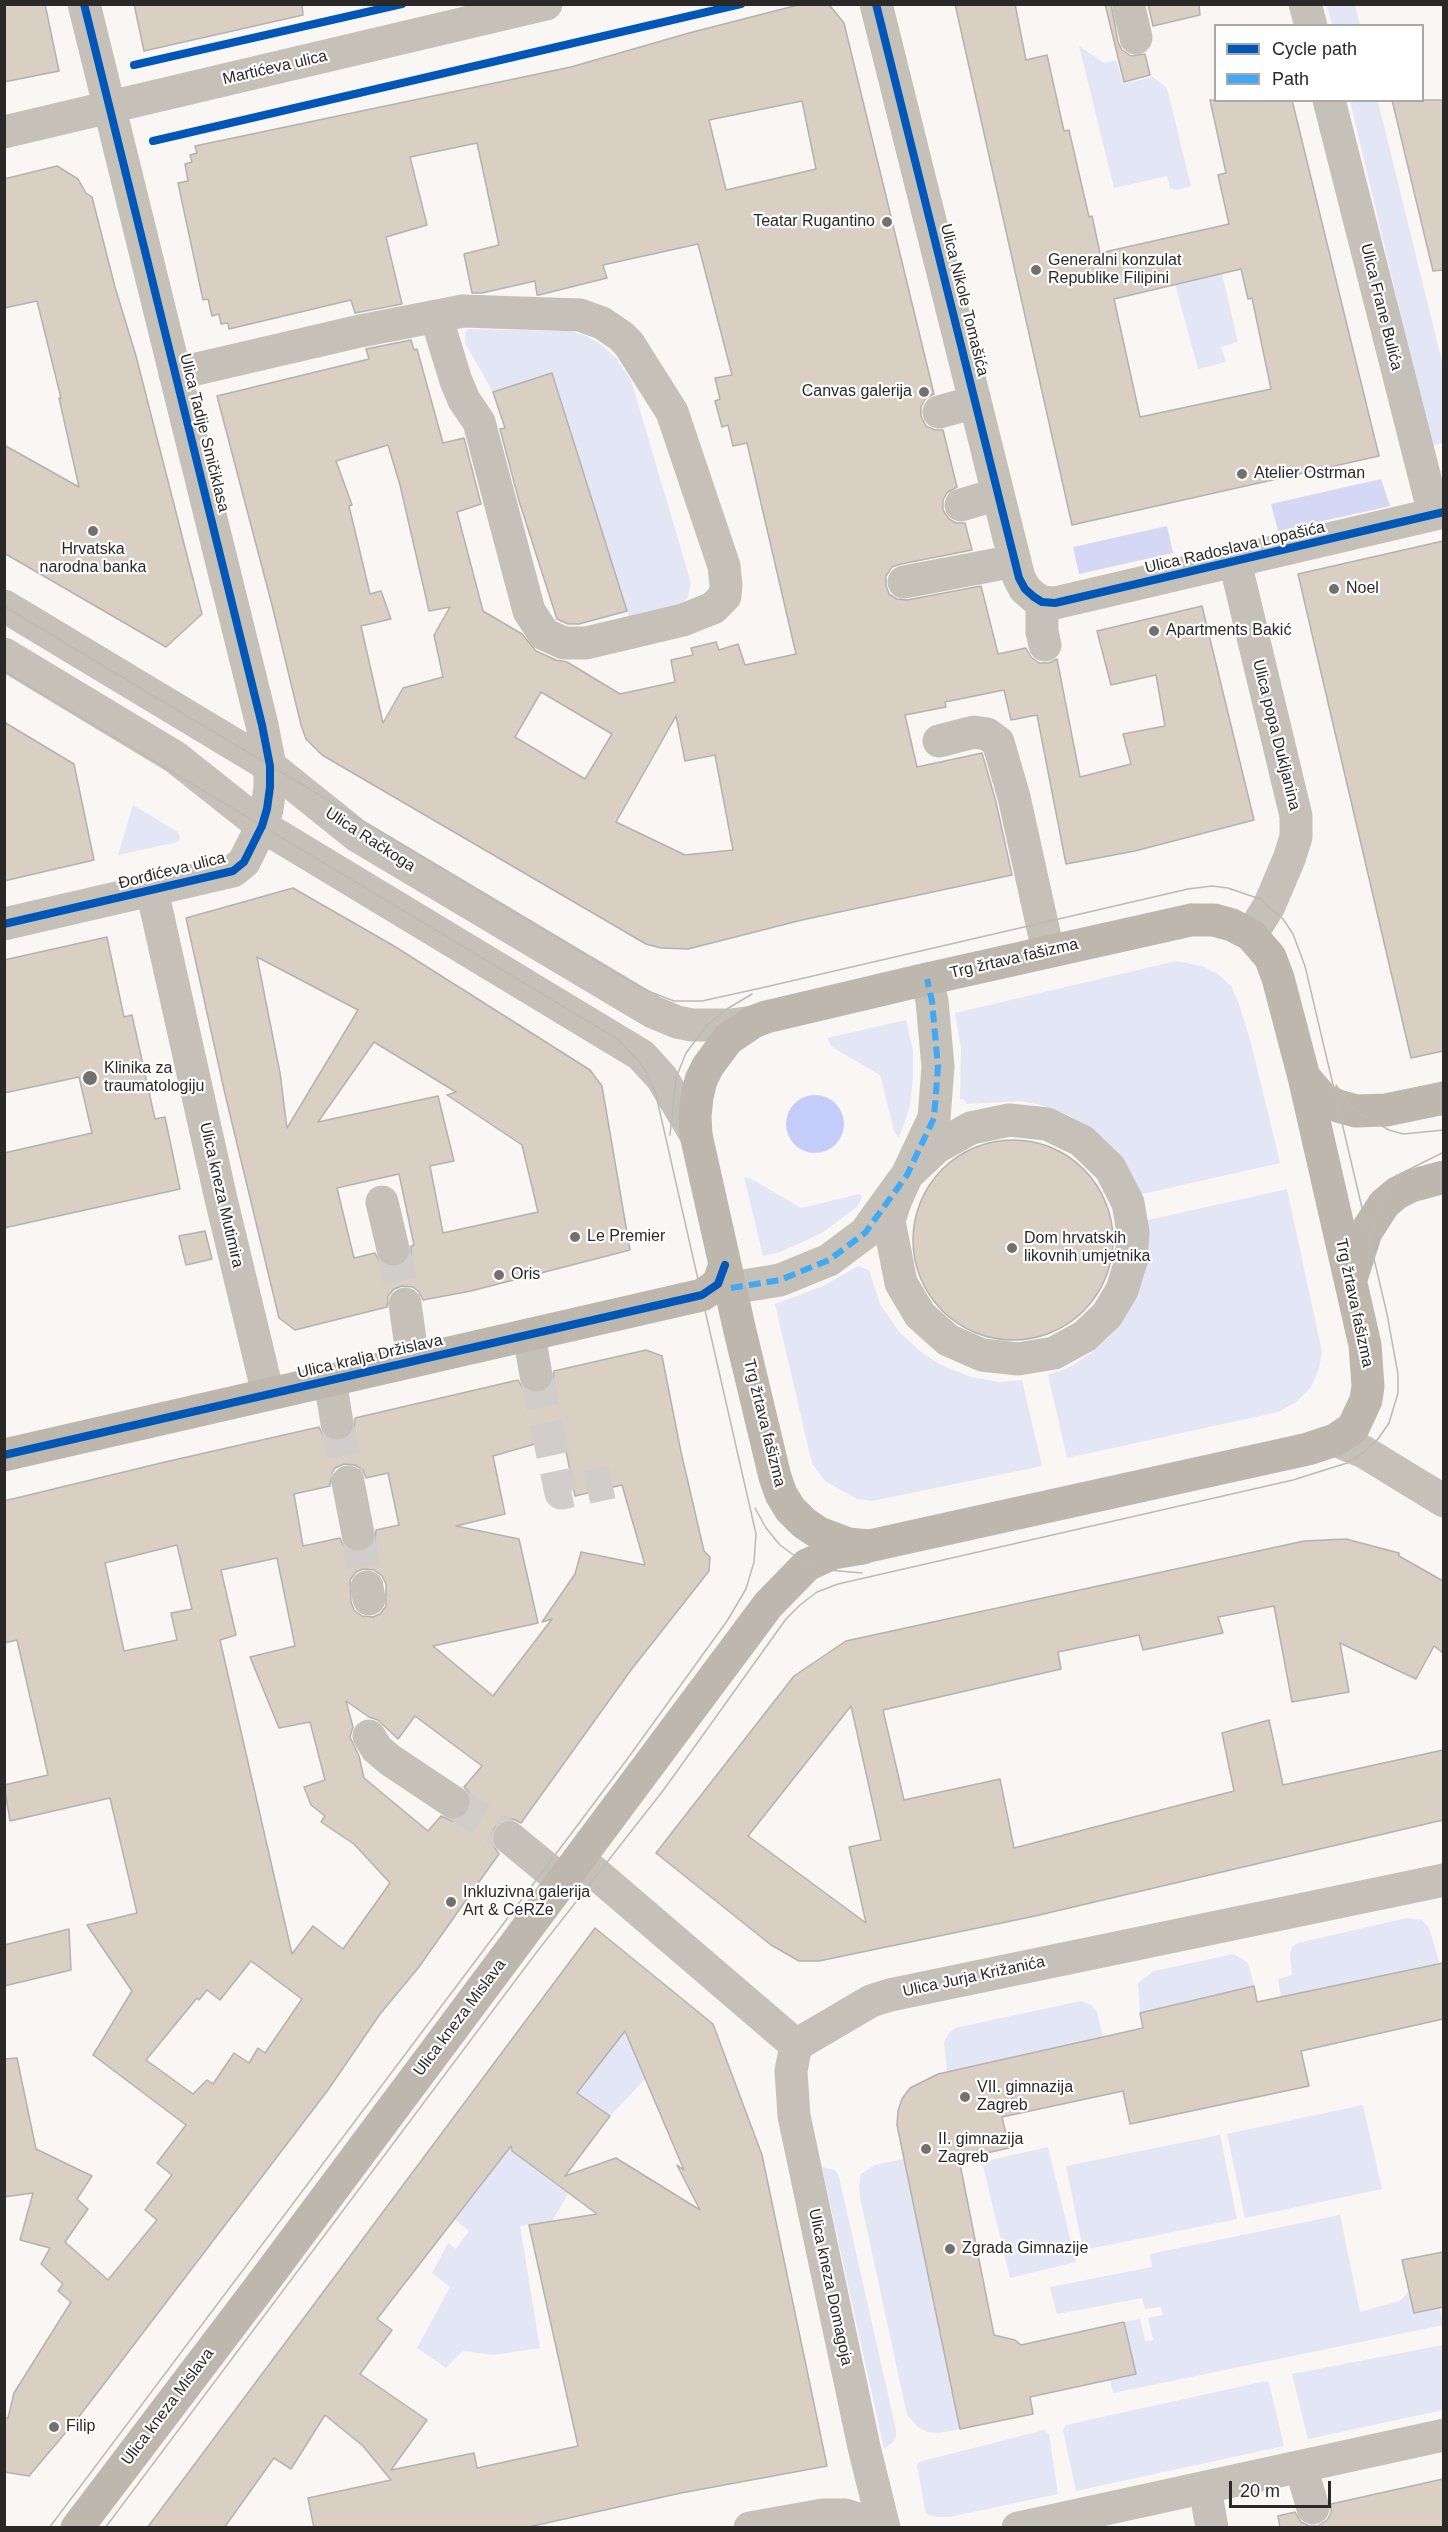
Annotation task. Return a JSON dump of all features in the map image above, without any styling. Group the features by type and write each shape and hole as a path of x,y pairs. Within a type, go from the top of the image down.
{"main road":[{"name":"Trg žrtava fašizma","path":"1191,920 1214,920 1232,925 1251,935 1270,957 1278,978 1304,1077 1365,1345 1368,1386 1366,1400 1353,1428 1335,1440 1287,1454 869,1546 848,1544 819,1533 790,1509 775,1477 696,1135 695,1116 701,1080 708,1066 728,1040 753,1022 781,1013 1191,920"},
{"path":"1304,1077 1323,1099 1356,1111 1386,1110 1443,1098"},
{"path":"1350,1281 1366,1232 1384,1204 1396,1193 1411,1186 1443,1177"},
{"name":"Ulica kralja Držislava","path":"4,1455 702,1295 728,1277"},
{"name":"Ulica kneza Mislava","path":"77,2528 782,1588 807,1565 819,1558 869,1546"}],"street":[{"name":"Ulica Tadije Smičiklasa","path":"84,4 262,725 270,766"},
{"name":"Martićeva ulica","path":"4,132 546,4"},
{"name":"Ulica Nikole Tomašića","path":"876,4 1019,578 1025,589 1038,600"},
{"path":"1305,4 1310,24"},
{"path":"1129,7 1136,38"},
{"name":"Ulica Frane Bulića","path":"1330,102 1438,513"},
{"path":"175,374 360,331 436,316 479,310 580,315 602,323 621,336 645,367 672,412 719,549 726,585 724,596 713,608 683,620 586,643 564,643 544,634 529,611 479,422 464,400 456,381 436,316"},
{"path":"939,412 975,402"},
{"path":"961,505 998,494"},
{"name":"Ulica Radoslava Lopašića","path":"1038,600 1055,603 1438,513"},
{"path":"904,582 1015,561"},
{"name":"Ulica popa Dukljanina","path":"1235,562 1296,816 1296,837 1289,859 1269,906 1251,935"},
{"path":"1038,600 1045,645"},
{"name":"Ulica Račkoga","path":"4,606 270,766 356,835 665,1018 677,1022 707,1025 753,1022"},
{"path":"4,654 175,757 262,826 641,1055 662,1078 696,1135"},
{"path":"939,741 974,732 987,734 998,742 1014,797 1048,951"},
{"name":"Đorđićeva ulica","path":"4,924 233,871 244,862 262,826 267,809 270,766"},
{"name":"Ulica kneza Mutimira","path":"152,890 268,1394"},
{"path":"728,1277 780,1280 829,1260 865,1233 907,1175 937,1147 971,1128 1009,1120 1047,1124 1082,1141 1110,1168 1128,1203 1133,1232 1131,1261 1122,1290 1107,1315 1085,1336 1054,1353 1018,1359 1000,1358 982,1355 948,1340 920,1316 901,1283 889,1221 895,1202 907,1175 934,1118 938,1067 932,1001 927,979"},
{"path":"382,1202 393,1250"},
{"path":"405,1304 413,1362"},
{"path":"529,1335 536,1375"},
{"path":"330,1380 337,1423"},
{"path":"1335,1440 1364,1452 1443,1501"},
{"path":"348,1482 358,1534"},
{"path":"369,1736 377,1749 390,1760 453,1802"},
{"path":"510,1838 570,1870 796,2045"},
{"name":"Ulica Jurja Križanića","path":"796,2045 871,2001 890,1995 1443,1880"},
{"name":"Ulica kneza Domagoja","path":"796,2045 791,2071 794,2116 864,2447 884,2528"},
{"path":"1018,2528 1443,2434"},
{"path":"1301,2467 1312,2508"},
{"path":"1205,2488 1212,2528"},
{"path":"750,2528 823,2515 845,2515 864,2520 876,2528"}],"shaded area":[{"path":"1327,5 1355,5 1360,24 1332,24"},
{"path":"1079,46 1104,63 1116,60 1123,84 1153,77 1167,88 1191,186 1175,190 1170,188 1167,176 1114,188"},
{"path":"1350,102 1378,102 1443,366 1443,443 1432,446"},
{"path":"1222,274 1238,342 1221,347 1226,362 1198,369 1175,284"},
{"path":"468,329 569,331 585,335 602,345 616,358 631,380 691,583 688,597 683,602 676,606 629,617 553,373 493,392 465,343 465,333"},
{"path":"1381,479 1390,506 1278,531 1271,504"},
{"path":"1167,526 1173,553 1079,574 1073,547"},
{"path":"133,805 178,832 180,838 178,842 118,855"},
{"path":"1176,961 1202,966 1218,974 1231,986 1251,1043 1280,1163 1138,1195 1095,1133 1068,1115 1041,1105 1020,1101 967,1104 960,1099 961,1048 955,1013"},
{"path":"906,1020 913,1050 913,1077 910,1106 899,1138 894,1131 880,1075 832,1047 827,1038"},
{"path":"815,1095 826,1097 836,1103 842,1113 844,1124 842,1135 836,1145 826,1151 815,1153 804,1151 794,1145 788,1135 786,1124 788,1113 794,1103 804,1097"},
{"path":"744,1177 801,1208 859,1194 862,1196 858,1206 822,1233 780,1252 763,1256"},
{"path":"1287,1189 1322,1352 1319,1369 1311,1387 1296,1402 1278,1412 1067,1458 1048,1375 1070,1367 1091,1353 1112,1334 1129,1306 1144,1221"},
{"path":"858,1266 869,1270 880,1304 900,1333 921,1352 941,1365 971,1377 999,1382 1022,1380 1042,1466 872,1501 857,1499 825,1481 813,1465 810,1455 775,1304 823,1286"},
{"path":"1407,1918 1422,1920 1429,1928 1440,1964 1281,1997 1278,1979 1292,1975 1290,1954 1292,1947 1298,1943"},
{"path":"1234,1954 1248,1963 1254,1986 1140,2013 1138,1983 1154,1971"},
{"path":"1081,2001 1091,2005 1097,2012 1103,2037 947,2072 944,2042 955,2028"},
{"path":"612,2019 667,2056 610,2116 564,2083"},
{"path":"1363,2105 1382,2189 1245,2218 1227,2134"},
{"path":"1220,2135 1237,2219 1083,2250 1066,2166"},
{"path":"1048,2147 1076,2262 1010,2278 982,2162"},
{"path":"509,2149 568,2194 552,2221 520,2226 540,2348 494,2355 463,2351 446,2368 417,2348 450,2287 432,2273 448,2243 456,2249 469,2231 455,2220"},
{"path":"904,2159 960,2429 939,2433 928,2432 918,2427 907,2415 859,2187 861,2174 875,2165"},
{"path":"822,2167 835,2170 839,2177 896,2430 893,2442 884,2449"},
{"path":"1340,2215 1360,2312 1400,2301 1409,2291 1414,2313 1440,2307 1443,2325 1113,2393 1110,2379 1136,2373 1124,2322 1140,2319 1145,2341 1153,2340 1148,2318 1163,2315 1161,2307 1145,2309 1142,2298 1057,2314 1050,2287 1152,2267 1150,2254"},
{"path":"1443,2345 1443,2410 1308,2439 1292,2374"},
{"path":"1266,2381 1269,2383 1284,2446 1076,2491 1063,2430 1066,2425"},
{"path":"1044,2430 1049,2434 1058,2494 949,2517 926,2514 917,2466 919,2462"}],"building":[{"path":"4,4 45,4 59,71 4,82"},
{"path":"134,4 302,4 303,15 144,51"},
{"path":"802,4 826,4 844,23 934,394 925,399 921,407 921,416 926,426 935,430 943,430 957,487 947,493 943,500 943,510 949,519 956,523 965,523 972,550 892,567 886,576 889,594 897,599 907,600 981,586 998,654 1026,648 1031,657 1039,663 1049,663 1057,659 1080,777 1131,764 1123,734 1165,726 1156,675 1111,685 1097,631 1202,606 1254,820 1135,851 1066,864 1037,715 1011,720 1004,690 945,702 946,707 905,715 917,767 982,753 996,802 1012,875 802,920 688,949 661,948 646,944 322,755 306,739 217,396 369,359 366,349 411,340 414,350 417,349 443,443 464,438 481,504 457,512 483,611 522,634 536,651 567,662 620,694 675,682 671,660 693,655 691,648 716,642 719,650 738,644 745,665 796,654 747,443 733,446 728,425 722,427 715,401 720,399 715,378 732,375 698,244 603,265 607,278 539,295 537,295 535,281 482,293 472,293 464,254 499,245 477,143 410,157 427,225 386,237 402,304 355,313 351,300 229,329 228,323 221,324 219,314 212,316 208,299 203,300 178,183 188,181 185,164 192,162 190,155 197,153 195,146 571,67","holes":["802,101 816,169 726,190 709,120","388,445 400,485 429,611 450,607 434,635 443,677 403,688 383,723 361,626 391,619 381,591 370,594 349,506 352,505 336,461","541,692 612,734 585,779 515,737","676,716 685,761 715,755 733,850 685,855 616,822"]},
{"path":"955,4 1015,4 1026,60 1047,55 1064,131 1069,130 1089,217 1092,216 1100,253 1229,224 1218,175 1226,173 1210,100 1214,102 1292,102 1379,456 1072,525","holes":["1241,269 1248,299 1252,298 1271,389 1140,417 1114,299"]},
{"path":"1105,4 1111,4 1118,42 1122,50 1131,56 1145,54 1150,75 1124,82"},
{"path":"1148,4 1199,4 1200,15 1153,26"},
{"path":"1443,100 1443,270 1433,271 1392,102"},
{"path":"57,166 78,179 86,193 92,197 115,287 136,356 202,614 166,647 4,553 4,445 79,487 59,398 61,398 37,301 4,308 4,179"},
{"path":"552,373 627,611 579,624 568,624 557,619 519,501 500,429 505,428 493,392"},
{"path":"1443,541 1443,1051 1411,1058 1298,574"},
{"path":"4,722 74,764 94,860 4,881"},
{"path":"293,888 394,946 590,1070 602,1086 630,1250 471,1291 423,1300 413,1287 402,1286 394,1289 388,1296 387,1307 295,1330 279,1318 225,1094 186,918","holes":["257,957 358,1010 287,1128 280,1073","374,1042 456,1092 447,1095 522,1145 538,1212 443,1233 430,1166 454,1161 438,1096 318,1122","399,1174 414,1245 411,1246 411,1255 405,1263 397,1267 387,1267 380,1262 375,1253 354,1258 337,1188"]},
{"path":"107,937 124,1017 132,1015 155,1119 165,1117 180,1189 4,1228 4,1153 92,1133 79,1077 4,1093 4,960"},
{"name":"Dom hrvatskih likovnih umjetnika","path":"1003,1140 1023,1140 1060,1151 1077,1162 1091,1176 1106,1202 1113,1230 1109,1269 1102,1287 1091,1304 1077,1318 1060,1329 1042,1336 1023,1340 1003,1340 966,1329 949,1318 935,1304 924,1287 917,1269 913,1250 913,1230 924,1193 935,1176 949,1162 966,1151 984,1144"},
{"path":"205,1231 212,1259 186,1265 179,1236"},
{"path":"646,1350 662,1356 704,1551 710,1557 709,1571 631,1670 521,1823 513,1819 504,1820 495,1827 491,1835 492,1844 499,1854 419,1967 380,2014 328,2090 78,2418 29,2476 4,2472 4,2418 8,2418 14,2393 71,2302 58,2291 63,2284 41,2264 50,2248 20,2240 33,2193 4,2197 4,2059 17,2058 36,2149 92,2176 77,2199 88,2209 65,2242 108,2280 157,2220 145,2210 172,2175 157,2163 186,2125 93,2055 132,1991 87,1925 137,1913 110,1798 10,1821 4,1785 48,1775 17,1640 4,1643 4,1501 319,1427 323,1435 330,1440 341,1441 349,1437 354,1430 355,1418 518,1380 529,1392 540,1393 548,1390 553,1382 554,1371","holes":["563,1436 575,1496 622,1485 645,1565 581,1552 575,1574 542,1622 552,1619 493,1696 433,1646 538,1623 519,1539 456,1526 505,1514 493,1456","344,1464 355,1465 363,1470 366,1478 388,1473 399,1525 376,1530 375,1541 371,1548 362,1552 351,1551 344,1547 340,1538 303,1546 294,1494 330,1486 331,1475 335,1468","177,1545 192,1609 171,1613 177,1640 124,1651 105,1563","277,1558 295,1646 250,1657 279,1728 310,1722 325,1780 304,1787 311,1805 325,1816 321,1822 354,1844 390,1883 343,1949 313,1926 292,1954 220,1640 236,1635 221,1570","363,1569 374,1570 382,1576 386,1584 386,1606 380,1614 373,1617 362,1616 354,1610 351,1602 350,1580 356,1572","346,1701 369,1717 378,1720 398,1739 415,1716 482,1766 464,1787 470,1794 472,1803 468,1813 452,1821 441,1816 428,1831 364,1778 359,1756 350,1737 353,1727","251,1961 302,1999 265,2053 258,2048 249,2063 234,2053 213,2084 207,2080 193,2094 146,2060 197,1998 199,2000 207,1990 220,2000"]},
{"path":"1346,1539 1399,1553 1399,1556 1443,1581 1443,1653 1434,1646 1416,1679 1340,1643 1349,1692 1292,1702 1274,1606 1218,1617 1223,1633 1143,1650 1139,1635 1058,1652 1061,1669 883,1710 904,1800 1000,1779 1014,1848 1234,1791 1222,1733 1269,1720 1283,1785 1443,1750 1443,1820 1035,1916 819,1961 799,1961 771,1945 656,1853 794,1676 846,1641 1304,1541","holes":["851,1706 881,1840 849,1847 866,1923 748,1836"]},
{"path":"595,1928 713,2024 762,2155 827,2466 681,2493 524,2528 314,2528 308,2498 391,2480 363,2446 325,2415 291,2469 274,2458 224,2528 147,2528","holes":["625,2031 684,2170 677,2165 700,2210 616,2158 565,2176 610,2116 577,2093","511,2146 512,2151 597,2214 529,2225 578,2446 477,2468 474,2453 391,2470 427,2420 360,2374 392,2330 377,2319"]},
{"path":"69,1929 71,1970 4,1986 4,1945"},
{"name":"Zgrada Gimnazije","path":"1443,1963 1443,2019 1301,2051 1309,2086 1130,2124 1123,2091 1002,2117 1009,2148 959,2159 994,2335 1015,2340 1021,2345 1124,2322 1136,2374 1030,2397 1033,2414 960,2429 897,2125 902,2099 910,2088 938,2074 1143,2028 1140,2013 1254,1986 1257,2002"},
{"path":"1443,2252 1443,2307 1414,2313 1402,2260"},
{"path":"1443,2479 1443,2528 1280,2528 1278,2516 1295,2512 1301,2522 1309,2526 1318,2526 1327,2520 1331,2513 1331,2504"}],"tunnel":[{"path":"393,1249 405,1304"},
{"path":"536,1375 561,1493 612,1482"},
{"path":"337,1423 348,1482"},
{"path":"358,1534 367,1587"},
{"path":"453,1802 510,1838"}],"tram line":[{"path":"4,606 628,980 674,1001 702,1001 1188,889 1212,886 1228,888 1260,899 1283,919 1293,934 1305,966 1387,1314 1398,1374 1398,1393 1389,1423 1378,1439 1347,1463 1293,1480 838,1584 817,1592 800,1605 786,1619 665,1788 536,1953 105,2528"},
{"path":"4,671 619,1040 636,1058 646,1071 656,1095 756,1534 754,1562 746,1589 727,1621 628,1758 49,2528"},
{"path":"670,1135 676,1078 686,1053 707,1025 727,1009 752,994"},
{"path":"1336,1085 1356,1111 1389,1130 1403,1134 1444,1130"},
{"path":"1371,1239 1382,1198 1392,1185 1406,1171 1444,1152"},
{"path":"755,1508 766,1528 780,1545 807,1565 828,1570 862,1573"}],"marked path":[{"path":"731,1288 780,1280 829,1260 865,1233 907,1175 934,1118 938,1067 932,1001 927,979"}],"cycle path":[{"path":"4,924 233,871 244,862 262,826 270,787 270,766 262,725 84,4"},
{"path":"134,65 402,4"},
{"path":"153,141 741,4"},
{"path":"876,4 1019,578 1025,589 1042,602 1055,603 1444,512"},
{"path":"4,1455 702,1295 718,1284 725,1265"}],"place":[{"name":"Teatar Rugantino","path":"887,222"},
{"name":"Generalni konzulat Republike Filipini","path":"1036,270"},
{"name":"Canvas galerija","path":"924,392"},
{"name":"Atelier Ostrman","path":"1242,474"},
{"name":"Hrvatska narodna banka","path":"93,531"},
{"name":"Noel","path":"1334,589"},
{"name":"Apartments Bakić","path":"1154,631"},
{"name":"Klinika za traumatologiju","path":"90,1078"},
{"name":"Le Premier","path":"575,1237"},
{"name":"Dom hrvatskih likovnih umjetnika","path":"1012,1248"},
{"name":"Oris","path":"499,1275"},
{"name":"Inkluzivna galerija Art & CeRZe","path":"451,1902"},
{"name":"VII. gimnazija Zagreb","path":"965,2097"},
{"name":"II. gimnazija Zagreb","path":"926,2149"},
{"name":"Zgrada Gimnazije","path":"950,2249"},
{"name":"Filip","path":"54,2427"}]}
